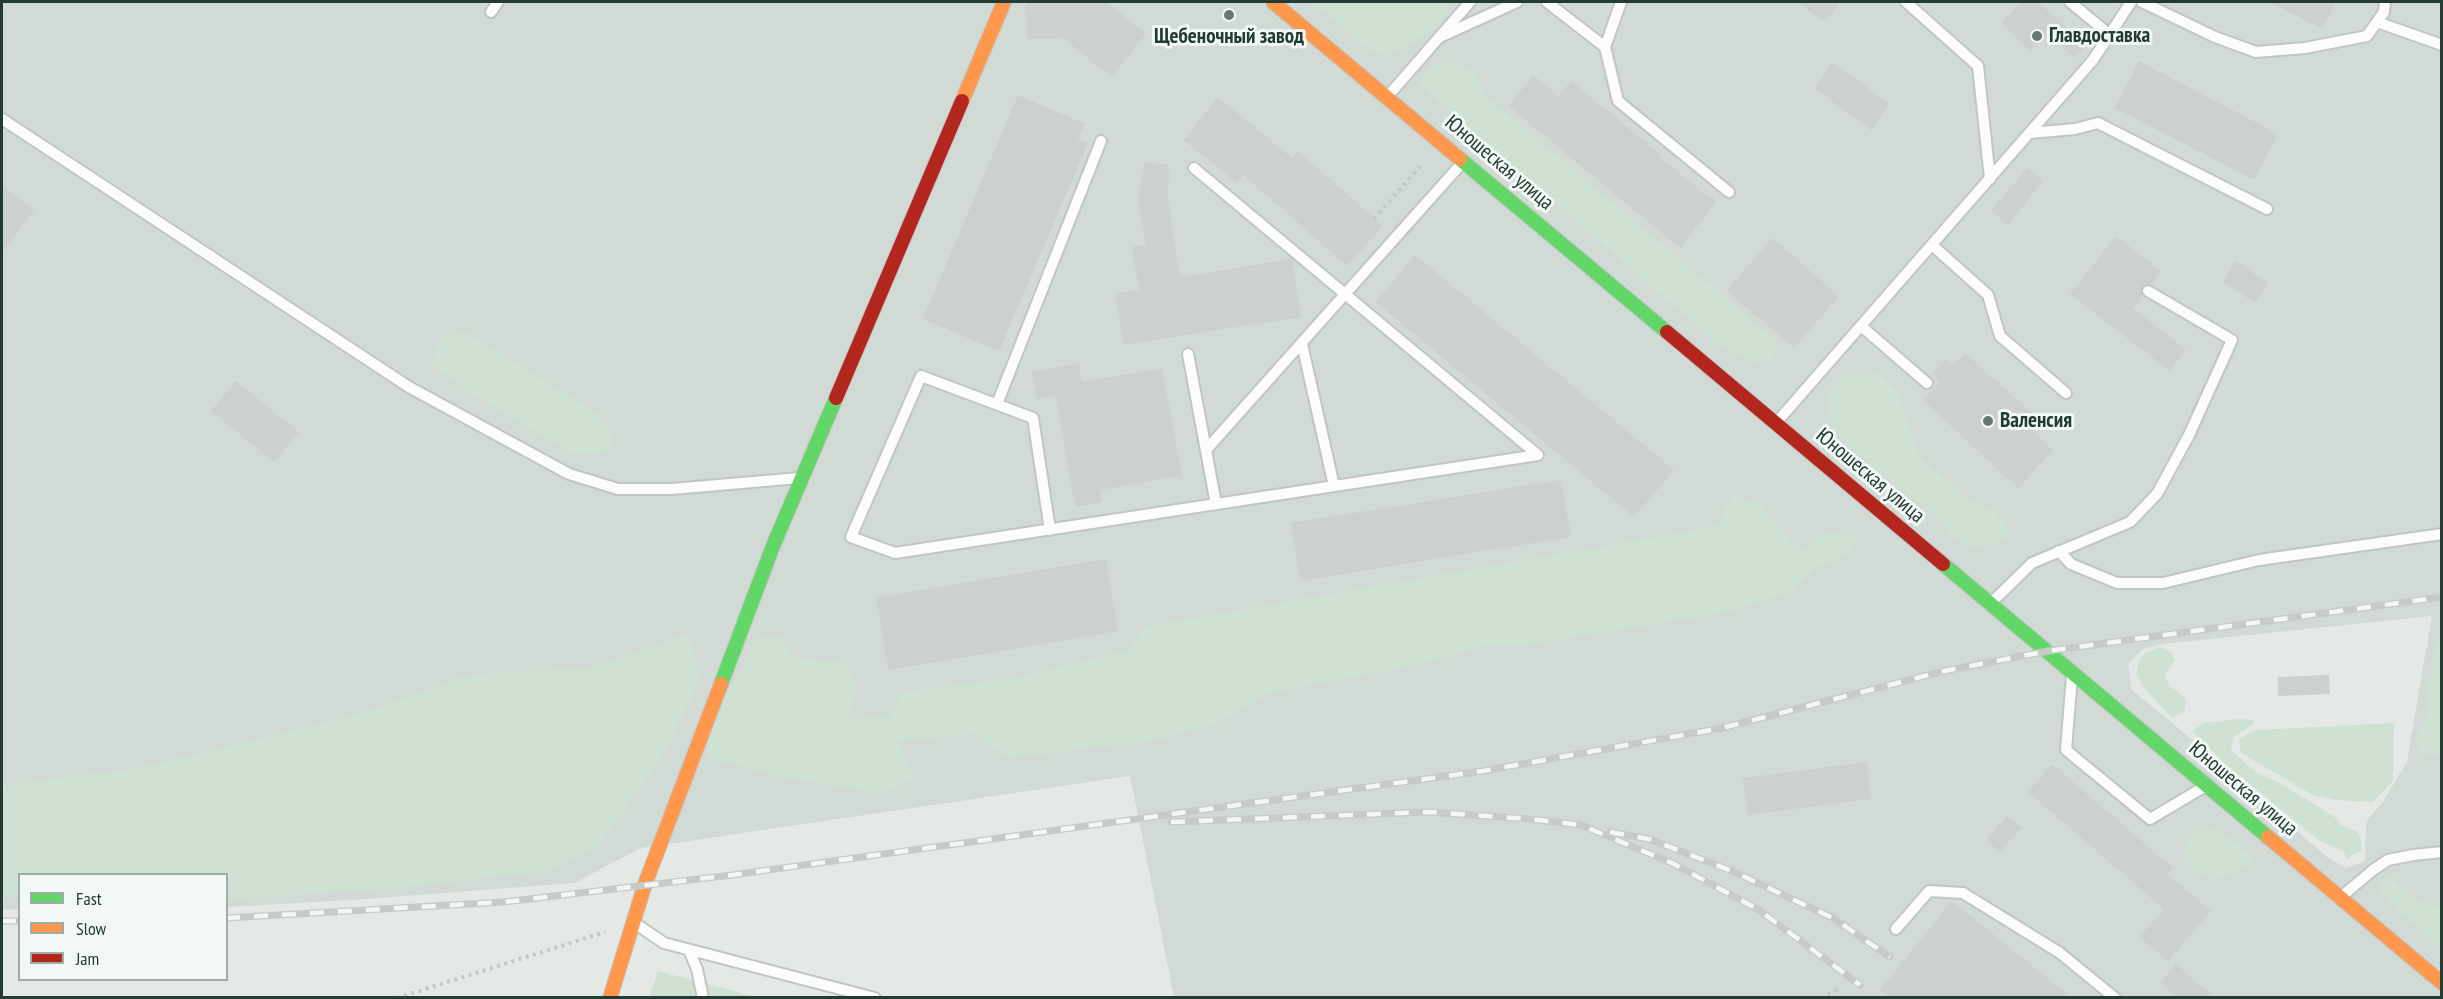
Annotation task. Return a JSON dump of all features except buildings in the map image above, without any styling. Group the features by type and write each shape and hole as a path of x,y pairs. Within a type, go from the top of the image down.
{"street":[{"path":"610,998 649,873 773,546 1004,2"},
{"name":"Юношеская улица","path":"1273,2 2442,983"}],"lane":[{"path":"491,12 498,2"},
{"path":"1387,96 1470,2"},
{"path":"1439,38 1517,2"},
{"path":"1547,2 1605,47"},
{"path":"1621,2 1605,47 1618,101 1729,192"},
{"path":"1906,2 1978,66 1990,179"},
{"path":"2070,2 2110,35"},
{"path":"1775,425 2093,60 2130,2"},
{"path":"2142,2 2215,37 2256,52 2305,48 2367,36 2384,12 2385,2"},
{"path":"2377,22 2442,45"},
{"path":"2,119 409,387 569,474 618,489 672,489 802,477"},
{"path":"2030,133 2075,129 2098,123 2267,209"},
{"path":"997,404 1101,141"},
{"path":"1206,450 1464,161"},
{"path":"1050,530 1033,418 921,376 851,537 895,554 1538,455 1194,168"},
{"path":"1932,245 1988,296 2000,336 2066,393"},
{"path":"1991,604 2032,563 2130,522 2157,494 2190,435 2232,340 2148,291"},
{"path":"1861,326 1927,383"},
{"path":"1302,344 1334,486"},
{"path":"1188,354 1216,504"},
{"path":"2059,551 2071,564 2117,583 2163,583 2259,560 2442,534"},
{"path":"2073,673 2066,750 2150,819 2206,786"},
{"path":"2340,898 2388,860 2442,852"},
{"path":"1896,929 1929,891 1962,893 2060,953 2115,998"},
{"path":"634,922 664,943 875,998"},
{"path":"689,950 697,969 704,998"}],"path":[{"path":"1374,219 1423,163"},
{"path":"398,998 634,922"},
{"path":"1821,998 1840,988"}],"shaded area":[{"path":"2,2 2441,2 2441,997 1174,997 1130,776 641,848 574,883 228,907 228,873 18,873 18,910 2,909","holes":["2432,616 2407,762 2384,800 2366,822 2365,861 2346,868 2327,857 2132,690 2128,664 2143,649 2163,644"]}],"green space":[{"path":"1311,2 1379,2 1383,4 1449,2 1448,10 1439,24 1405,49 1387,56 1369,49"},
{"path":"1453,62 1476,74 1487,97 1777,341 1773,358 1754,363 1721,347 1422,87 1421,76 1435,63"},
{"path":"465,332 597,413 612,435 608,452 573,454 468,392 432,365 441,337"},
{"path":"1879,374 1897,392 1920,457 1967,499 1995,512 2008,528 2009,537 2002,542 1973,547 1955,538 1939,520 1835,434 1829,411 1830,392 1844,376"},
{"path":"1732,495 1760,504 1790,541 1802,549 1826,533 1856,536 1851,553 1815,568 1793,591 1733,611 1527,645 1487,645 1420,664 1267,694 1216,724 1152,741 1008,758 976,734 898,741 915,778 883,793 786,778 708,758 708,728 756,638 782,636 792,657 846,663 857,687 849,719 891,717 901,692 1010,679 1130,650 1145,627 1718,526"},
{"path":"688,634 700,679 665,752 597,848 551,871 385,889 228,899 228,873 18,873 18,895 2,897 2,786 144,767 360,714 469,675 589,668"},
{"path":"2441,634 2441,750 2438,754 2422,757 2416,737 2427,715 2432,664 2438,635"},
{"path":"2160,647 2171,652 2175,660 2165,674 2169,685 2184,697 2186,702 2184,711 2172,718 2143,687 2136,674 2138,663 2144,654"},
{"path":"2239,719 2254,720 2253,724 2234,737 2231,750 2257,773 2276,781 2335,817 2341,825 2356,831 2361,839 2362,850 2347,858 2343,851 2320,841 2226,765 2192,731 2203,723"},
{"path":"2394,723 2393,781 2373,802 2336,800 2313,795 2241,753 2239,739 2257,730"},
{"path":"2214,828 2228,836 2253,858 2251,864 2218,879 2207,879 2189,865 2184,858 2185,845 2192,834"},
{"path":"2387,875 2411,896 2431,906 2441,907 2441,949 2401,913 2379,889"},
{"path":"658,971 756,997 649,998"}],"railway":[{"path":"228,918 504,902 732,875 1483,771 1722,728 1944,671 2048,651 2442,597"},
{"path":"1171,822 1428,812 1581,825 1674,864 1759,910 1860,985"},
{"path":"1610,832 1649,839 1732,871 1833,918 1890,957"},
{"path":"2,921 18,921"}],"traffic: fast":[{"path":"1460,159 1667,332"},
{"path":"721,684 773,546 836,398"},
{"path":"1943,564 2268,837"}],"traffic: slow":[{"path":"962,101 1004,2"},
{"path":"1273,2 1460,159"},
{"path":"610,998 645,884 721,684"},
{"path":"2268,837 2442,983"}],"traffic: jam":[{"path":"836,398 962,101"},
{"path":"1667,332 1943,564"}],"place":[{"name":"Щебеночный завод","path":"1229,15"},
{"name":"Главдоставка","path":"2037,36"},
{"name":"Валенсия","path":"1988,421"}]}
